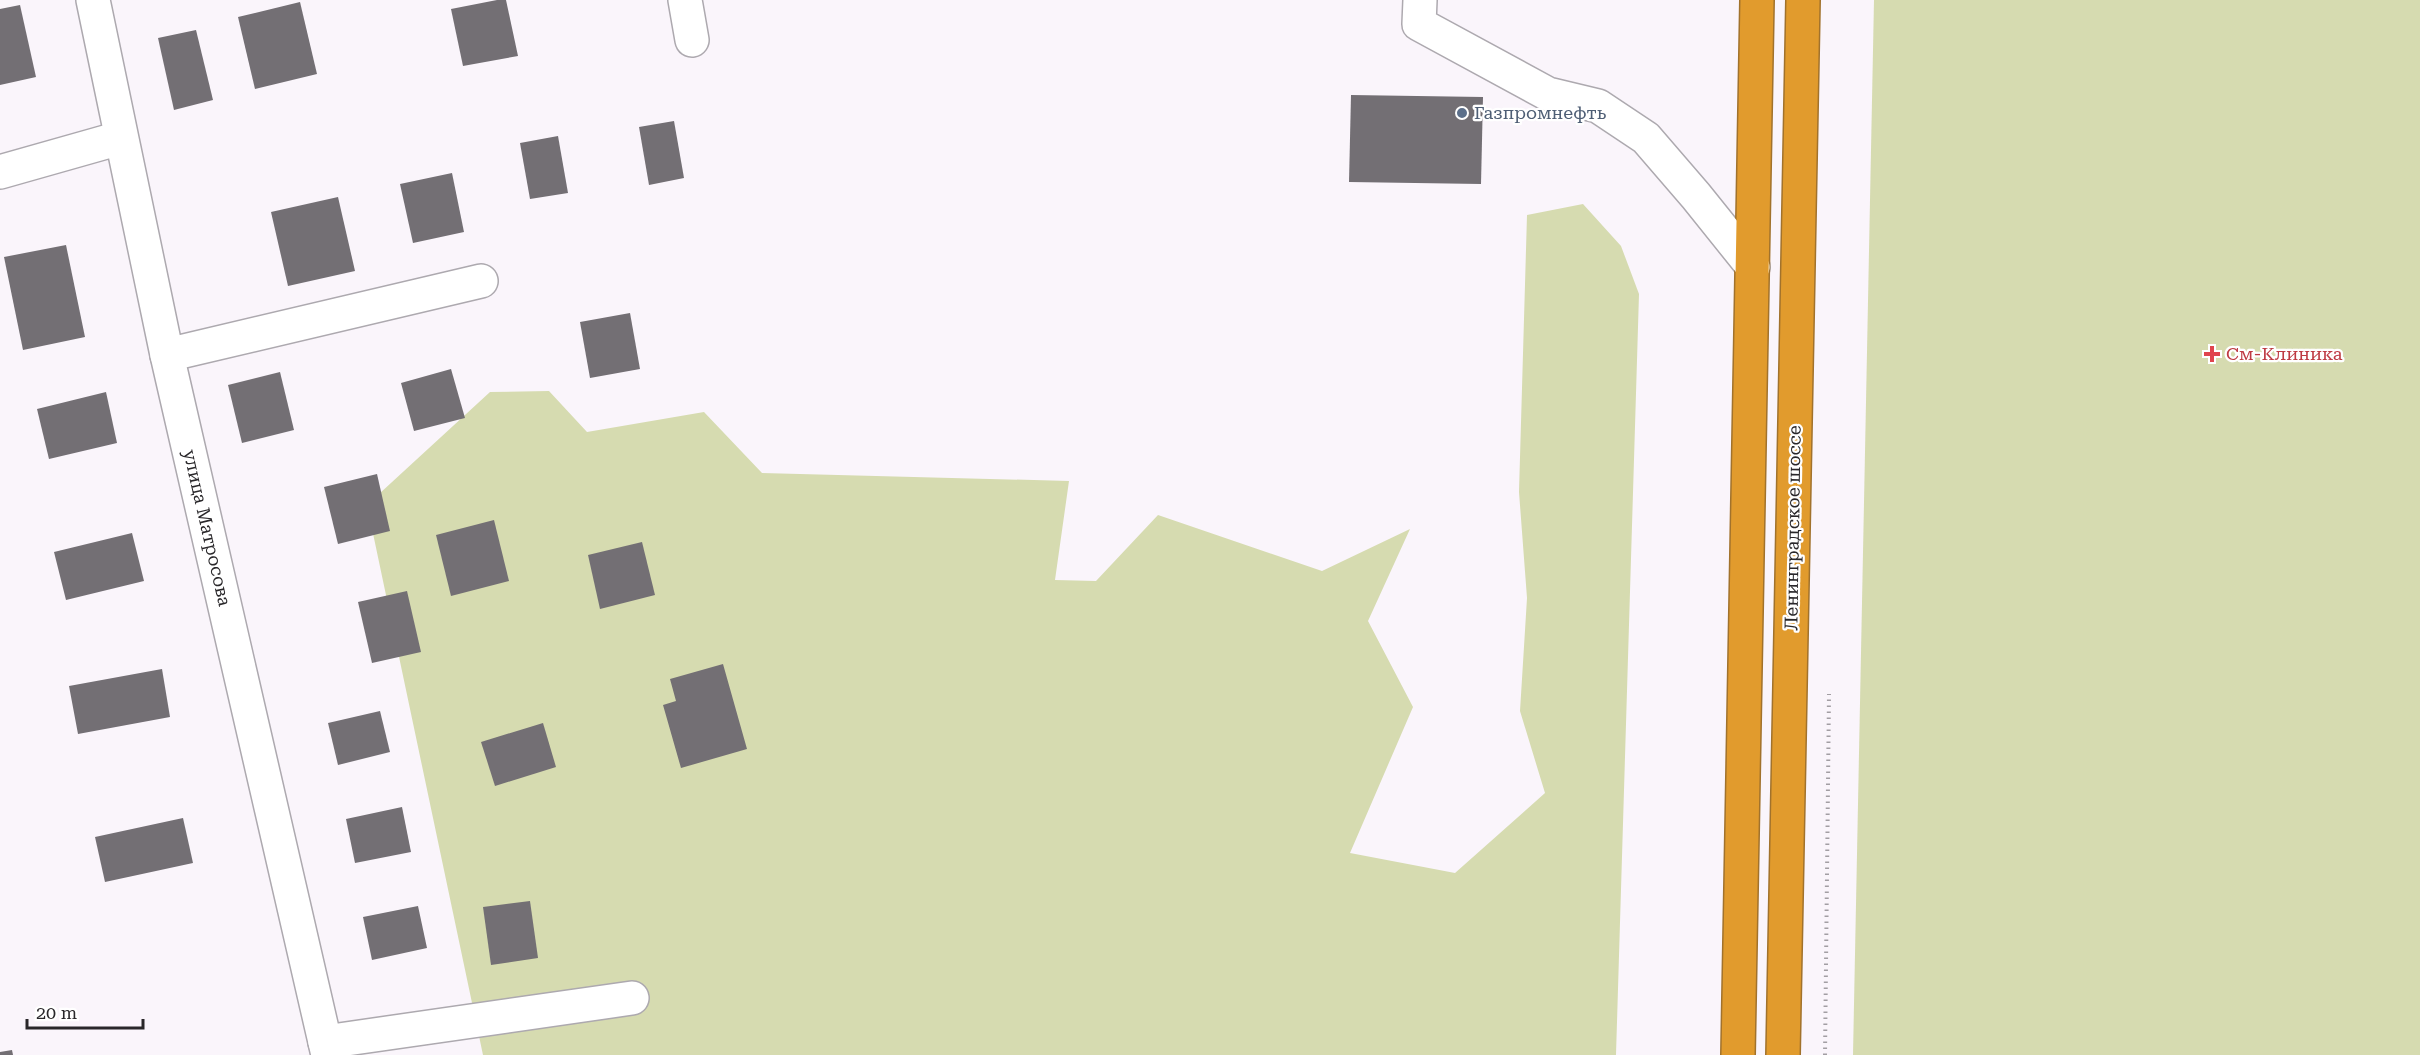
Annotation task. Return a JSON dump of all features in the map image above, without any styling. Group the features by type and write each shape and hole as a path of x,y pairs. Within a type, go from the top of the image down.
{"highway":[{"path":"1738,1055 1757,0"},
{"name":"Ленинградское шоссе","path":"1783,1055 1803,0"}],"street":[{"name":"улица Матросова","path":"93,0 167,355 327,1048"},
{"path":"685,0 692,40"},
{"path":"1420,0 1419,24 1548,94 1598,106 1646,138 1753,267"},
{"path":"0,172 120,138"},
{"path":"167,355 481,281"},
{"path":"327,1048 632,998"}],"green space":[{"path":"1874,0 2420,0 2420,1055 1853,1055"},
{"path":"1583,204 1621,246 1639,294 1616,1055 483,1055 367,505 490,392 549,391 587,432 704,412 762,473 1069,481 1055,580 1096,581 1158,515 1322,571 1410,529 1368,621 1413,707 1350,853 1455,873 1545,793 1520,711 1527,598 1519,492 1527,215"}],"building":[{"path":"506,0 518,56 463,66 451,9"},
{"path":"300,2 317,74 255,89 238,17"},
{"path":"20,5 36,77 0,85 0,9"},
{"path":"196,30 213,100 174,110 158,38"},
{"path":"1351,95 1483,97 1481,184 1349,182"},
{"path":"674,121 684,178 649,185 639,127"},
{"path":"558,136 568,193 530,199 520,143"},
{"path":"452,173 464,232 413,243 400,184"},
{"path":"338,197 355,271 288,286 271,212"},
{"path":"66,245 85,337 23,350 4,257"},
{"path":"630,313 640,369 590,378 580,322"},
{"path":"451,369 465,418 414,431 401,383"},
{"path":"280,372 294,430 242,443 228,385"},
{"path":"106,392 117,443 49,459 37,409"},
{"path":"377,474 390,531 338,544 324,487"},
{"path":"494,520 509,581 451,596 436,535"},
{"path":"132,533 144,581 66,600 54,552"},
{"path":"642,542 655,595 600,609 588,555"},
{"path":"407,591 421,652 372,663 358,602"},
{"path":"723,664 747,749 681,768 663,705 676,701 670,679"},
{"path":"162,669 170,717 78,734 69,686"},
{"path":"380,711 390,752 338,765 328,723"},
{"path":"543,723 556,767 495,786 481,742"},
{"path":"402,807 411,852 355,863 346,819"},
{"path":"183,818 193,863 105,882 95,837"},
{"path":"530,901 538,958 491,965 483,907"},
{"path":"418,906 427,948 372,960 363,917"},
{"path":"12,1050 13,1055 0,1055 0,1052"}],"place":[{"name":"Газпромнефть","path":"1462,113"},
{"name":"См-Клиника","path":"2212,354"}]}
